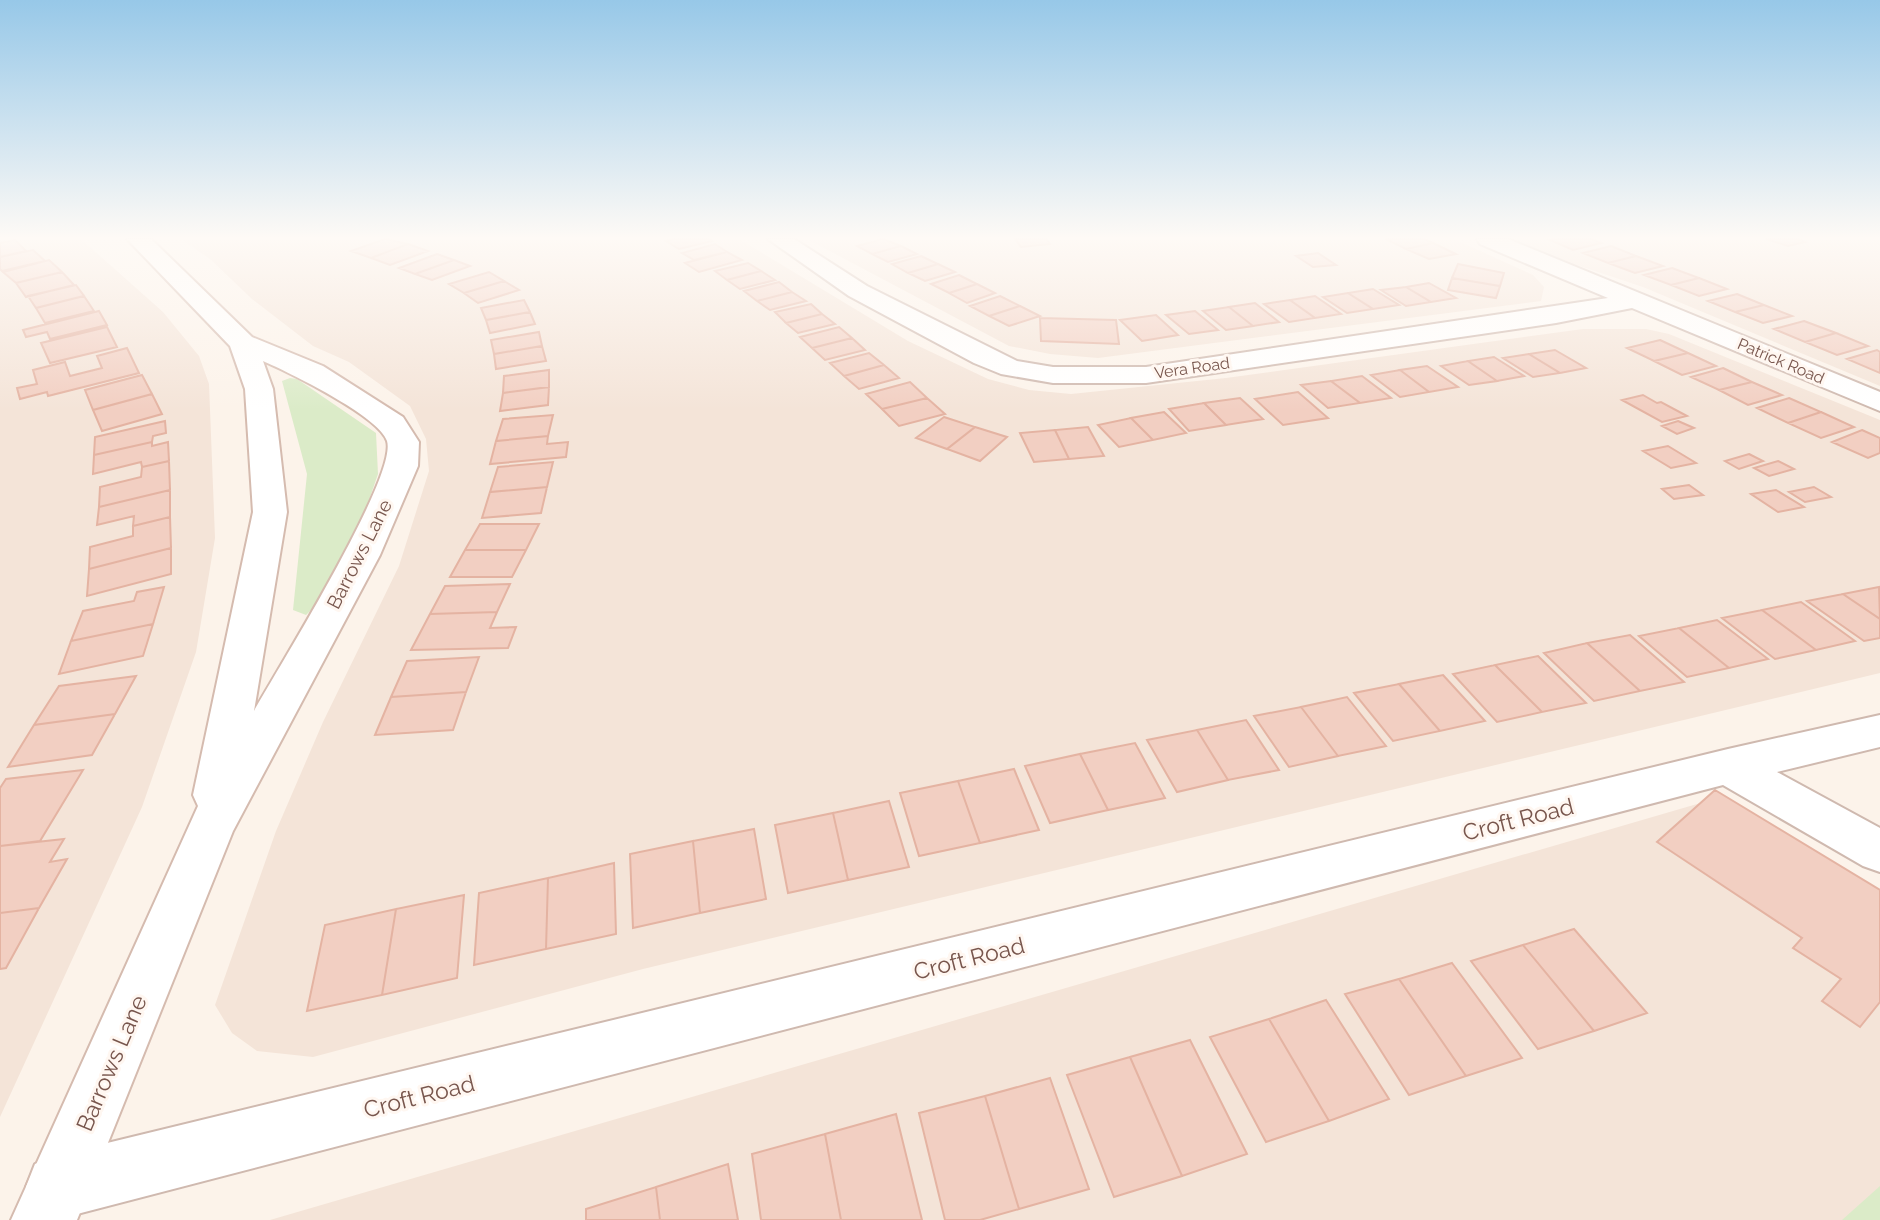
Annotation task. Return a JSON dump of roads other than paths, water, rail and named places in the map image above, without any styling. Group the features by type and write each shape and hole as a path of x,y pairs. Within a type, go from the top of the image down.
{"street":[{"name":"Barrows Lane","path":"51,1204 210,829 362,555 402,466 403,442 392,423 313,372 243,344 195,296"},
{"name":"Vera Road","path":"866,296 984,357 1011,368 1053,375 1101,377 1146,375 1556,315 1635,300"},
{"name":"Patrick Road","path":"1625,296 1880,402"},
{"name":"Barrows Lane","path":"210,829 270,512 259,389 243,344"},
{"name":"Croft Road","path":"51,1204 1728,766 1880,731"},
{"path":"1728,766 1880,852"}]}
